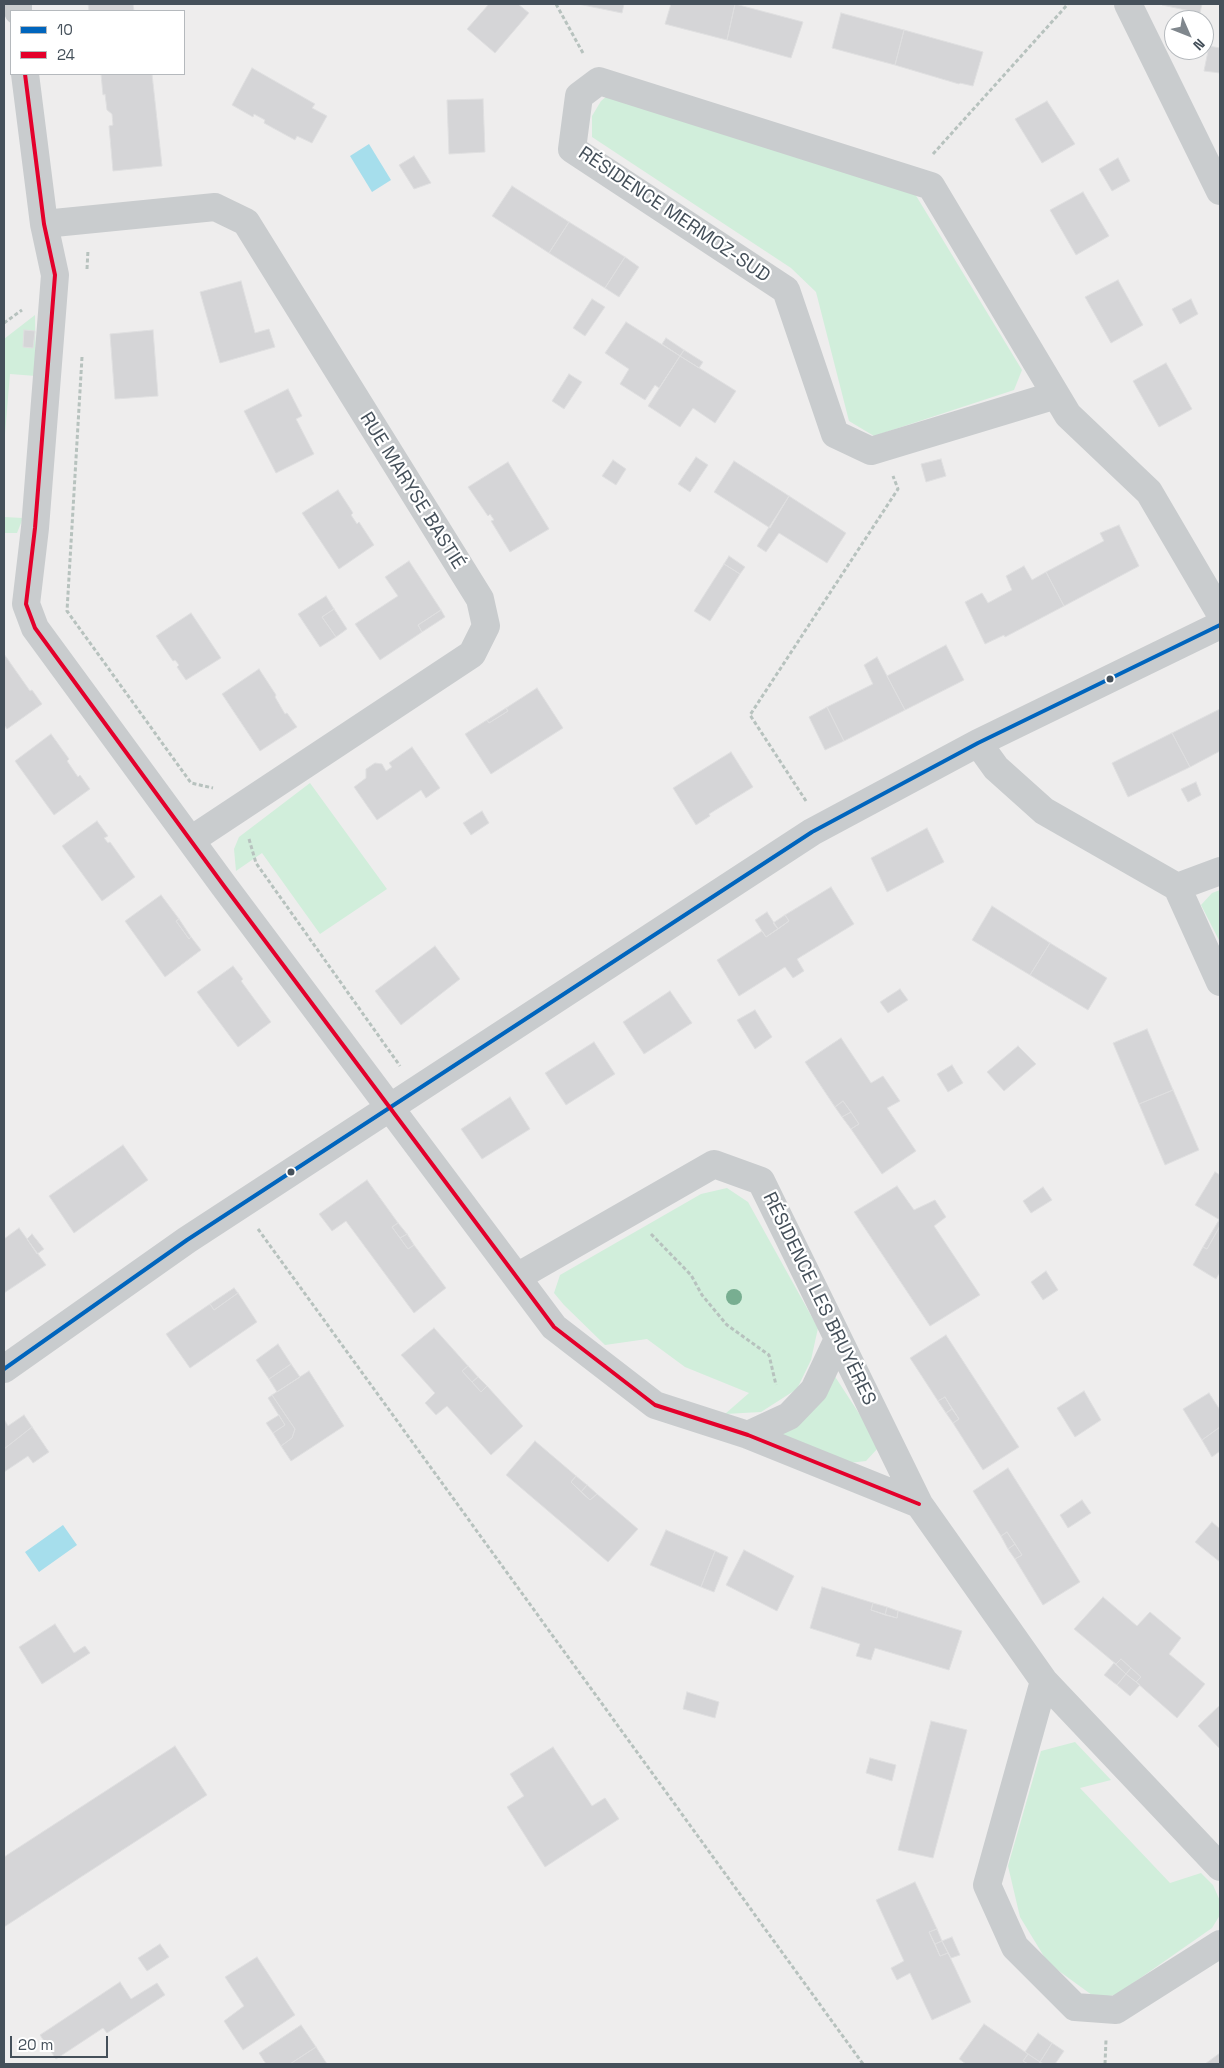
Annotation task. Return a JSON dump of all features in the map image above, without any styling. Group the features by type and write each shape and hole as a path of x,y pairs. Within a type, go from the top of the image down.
{"street":[{"path":"1128,4 1220,191"},
{"path":"25,75 44,224 55,275 36,528 26,604 36,628 224,886 554,1327 655,1405 748,1435 919,1504"},
{"path":"599,82 931,186 1068,415 1148,492 1220,613"},
{"name":"RÉSIDENCE MERMOZ-SUD","path":"599,82 579,96 572,149 786,290 835,434 871,451 1056,395"},
{"name":"RUE MARYSE BASTIÉ","path":"44,224 215,206 246,222 480,599 486,626 472,654 192,840"},
{"path":"4,1369 187,1240 822,827 978,743 1220,625"},
{"path":"978,743 996,768 1044,811 1177,887 1220,982"},
{"path":"1177,887 1220,871"},
{"name":"RÉSIDENCE LES BRUYÈRES","path":"517,1277 714,1164 761,1181 919,1504 1044,1682 1220,1867"},
{"path":"748,1435 789,1416 814,1390 838,1339"},
{"path":"1044,1682 987,1885 1015,1947 1075,2007 1116,2010 1220,1944"}],"path":[{"path":"556,4 599,82"},
{"path":"910,179 1068,4"},
{"path":"87,278 90,220"},
{"path":"82,356 67,610 191,783 223,791 239,808 256,863 418,1090"},
{"path":"822,827 750,715 898,489 883,447"},
{"path":"241,1205 863,2064"},
{"path":"630,1213 691,1275 702,1295 727,1325 769,1355 776,1388"}],"green space":[{"path":"607,96 915,194 1022,370 1014,390 874,436 849,421 816,292 791,268 592,137 592,116 601,101"},
{"path":"35,315 36,376 10,374 4,446 4,339"},
{"path":"4,517 23,518 17,533 4,533"},
{"path":"310,783 387,889 320,934 262,853 236,871 234,849 239,837"},
{"path":"1220,890 1220,942 1201,905 1212,893"},
{"path":"727,1188 748,1202 818,1328 811,1360 797,1389 761,1412 725,1414 749,1393 685,1367 647,1339 605,1345 554,1293 560,1275 701,1194"},
{"path":"834,1375 862,1418 878,1448 866,1461 849,1463 781,1434"},
{"path":"1075,1742 1111,1780 1080,1788 1170,1883 1201,1873 1213,1885 1220,1901 1220,1915 1212,1928 1116,1995 1096,1998 1048,1963 1020,1917 1008,1866 1041,1751"}],"water":[{"path":"369,144 391,180 372,192 350,156"},
{"path":"63,1525 77,1545 39,1572 25,1552"}],"building":[{"path":"88,4 133,4 134,10 89,10"},
{"path":"489,4 518,4 529,13 495,53 467,29"},
{"path":"578,4 624,4 622,13"},
{"path":"671,4 735,4 727,40 665,24"},
{"path":"735,4 803,22 791,58 727,40"},
{"path":"1202,4 1201,10 1186,10 1162,5"},
{"path":"841,13 904,30 895,65 832,48"},
{"path":"904,30 983,52 973,86 959,84 895,65"},
{"path":"1214,47 1220,48 1220,73 1204,71 1206,60 1214,60"},
{"path":"252,68 315,104 312,108 327,116 312,143 297,136 295,140 264,123 265,120 254,114 253,117 232,105"},
{"path":"101,75 152,75 162,166 113,171 109,126 113,125 112,114 107,110 105,94 103,95"},
{"path":"483,99 485,152 449,154 447,100"},
{"path":"1047,101 1075,144 1042,163 1015,119"},
{"path":"414,156 431,183 414,189 399,165"},
{"path":"1118,158 1130,181 1112,191 1099,169"},
{"path":"512,186 569,222 549,253 492,216"},
{"path":"1083,192 1109,236 1076,255 1050,210"},
{"path":"569,222 625,257 605,288 549,253"},
{"path":"625,257 639,267 619,297 605,288"},
{"path":"1118,280 1143,325 1111,343 1085,297"},
{"path":"241,281 255,333 269,329 275,347 220,363 200,292"},
{"path":"592,299 605,307 585,336 573,328"},
{"path":"1191,299 1198,314 1180,324 1172,309"},
{"path":"626,322 680,356 659,388 655,385 645,400 620,384 629,369 605,353"},
{"path":"24,330 35,331 33,348 23,347"},
{"path":"153,330 158,396 115,399 110,334"},
{"path":"666,338 684,350 680,356 662,344"},
{"path":"684,350 703,362 699,368 680,356"},
{"path":"680,356 736,391 715,423 693,408 680,427 648,406"},
{"path":"1166,363 1192,409 1159,427 1133,381"},
{"path":"569,374 582,382 564,409 552,401"},
{"path":"288,389 302,416 296,419 314,454 276,473 244,411"},
{"path":"696,457 708,465 690,492 678,484"},
{"path":"941,459 946,476 926,482 921,464"},
{"path":"613,460 626,469 616,485 602,476"},
{"path":"734,461 789,496 770,528 714,492"},
{"path":"508,462 549,529 510,552 491,521 494,520 490,514 488,516 468,487"},
{"path":"338,490 353,513 351,515 357,524 359,522 374,545 339,569 302,513"},
{"path":"789,496 846,533 827,563 779,533 766,552 757,546"},
{"path":"1119,525 1139,566 1064,606 1046,572 1104,541 1100,533"},
{"path":"729,556 745,567 740,574 724,564"},
{"path":"409,561 441,610 418,625 422,632 380,660 355,624 398,596 385,577"},
{"path":"724,564 740,574 710,621 694,611"},
{"path":"1024,566 1032,580 1046,572 1064,606 1005,637 1004,635 985,644 965,602 982,593 988,603 1012,590 1006,576"},
{"path":"326,596 334,609 322,617 336,637 320,647 298,614"},
{"path":"334,609 347,629 336,637 322,617"},
{"path":"441,610 445,617 422,632 418,625"},
{"path":"191,613 221,658 186,680 177,667 179,665 175,660 173,661 156,636"},
{"path":"946,645 964,680 905,710 887,676"},
{"path":"4,654 30,691 32,690 42,704 7,729 4,725"},
{"path":"877,657 905,710 844,741 827,707 873,684 864,665"},
{"path":"259,669 276,695 275,697 285,714 287,713 297,727 260,751 222,694"},
{"path":"537,688 563,728 491,774 465,734 487,720 489,723 508,711 506,708"},
{"path":"827,707 844,741 825,750 809,717"},
{"path":"506,708 508,711 489,723 487,720"},
{"path":"1220,709 1220,751 1190,767 1172,733"},
{"path":"1172,733 1190,767 1128,797 1112,763"},
{"path":"51,734 69,759 67,761 78,777 80,775 90,789 54,815 15,761"},
{"path":"412,747 440,788 426,798 421,790 377,820 354,787 366,778 366,769 375,763 382,764 386,771 392,767 389,763"},
{"path":"731,752 753,787 709,814 710,816 696,825 673,788"},
{"path":"1196,782 1201,795 1188,802 1181,789"},
{"path":"482,811 489,823 471,835 463,823"},
{"path":"97,821 108,836 104,838 108,843 110,842 135,877 102,901 62,846"},
{"path":"927,828 944,862 887,892 871,858"},
{"path":"831,887 854,924 797,959 804,971 793,978 785,967 739,996 717,960 762,931 766,937 789,921 785,915"},
{"path":"161,895 179,919 176,921 189,939 191,937 201,950 165,977 125,921"},
{"path":"992,906 1050,943 1030,975 972,940"},
{"path":"767,912 778,929 766,937 755,920"},
{"path":"785,915 789,921 778,929 773,923"},
{"path":"179,919 191,937 189,939 176,921"},
{"path":"1050,943 1107,978 1088,1010 1030,975"},
{"path":"435,946 460,979 401,1025 375,991"},
{"path":"233,966 243,979 241,981 271,1022 238,1047 197,992"},
{"path":"900,989 908,1000 888,1013 880,1002"},
{"path":"670,991 692,1023 644,1054 623,1022"},
{"path":"755,1010 772,1037 755,1049 737,1020"},
{"path":"1147,1029 1173,1090 1139,1104 1113,1043"},
{"path":"841,1038 871,1083 883,1076 900,1101 887,1108 916,1151 882,1174 851,1129 859,1124 851,1112 843,1101 835,1107 805,1062"},
{"path":"594,1042 615,1074 566,1105 545,1073"},
{"path":"1018,1046 1036,1064 1004,1091 987,1072"},
{"path":"952,1065 963,1083 948,1092 937,1074"},
{"path":"1173,1090 1199,1150 1165,1165 1139,1104"},
{"path":"510,1097 530,1129 482,1159 461,1129"},
{"path":"843,1101 851,1112 842,1117 835,1107"},
{"path":"851,1112 859,1124 851,1129 842,1117"},
{"path":"123,1145 148,1180 74,1233 49,1196"},
{"path":"1215,1172 1220,1175 1220,1220 1195,1205"},
{"path":"367,1180 398,1223 392,1227 408,1249 414,1245 446,1288 414,1313 346,1221 332,1231 319,1214"},
{"path":"897,1186 914,1210 935,1200 946,1217 934,1226 980,1295 930,1326 854,1212"},
{"path":"1043,1187 1052,1200 1031,1213 1023,1201"},
{"path":"1219,1220 1220,1226 1207,1249 1203,1247"},
{"path":"398,1223 407,1234 400,1238 392,1227"},
{"path":"1220,1226 1220,1272 1216,1279 1193,1265 1203,1247 1207,1249"},
{"path":"19,1228 46,1265 4,1293 4,1239"},
{"path":"32,1234 44,1249 37,1254 27,1239"},
{"path":"407,1234 414,1245 408,1249 400,1238"},
{"path":"1046,1271 1058,1290 1043,1300 1031,1282"},
{"path":"234,1288 238,1293 214,1310 210,1304"},
{"path":"238,1293 257,1322 190,1368 166,1334 210,1304 214,1310"},
{"path":"434,1328 468,1366 462,1371 481,1392 487,1386 523,1426 491,1455 447,1406 436,1415 425,1403 435,1393 401,1355"},
{"path":"946,1335 1019,1447 983,1470 953,1423 959,1419 945,1397 938,1401 910,1358"},
{"path":"278,1344 291,1364 269,1379 256,1360"},
{"path":"291,1364 300,1377 277,1392 269,1379"},
{"path":"468,1366 478,1377 472,1382 462,1371"},
{"path":"309,1371 344,1426 291,1461 281,1446 292,1438 295,1429 272,1395"},
{"path":"478,1377 487,1386 481,1392 472,1382"},
{"path":"1084,1391 1101,1420 1075,1437 1057,1408"},
{"path":"1209,1393 1220,1410 1220,1427 1202,1440 1183,1409"},
{"path":"272,1395 295,1429 292,1438 281,1446 273,1433 285,1425 268,1398"},
{"path":"945,1397 952,1409 946,1413 938,1401"},
{"path":"952,1409 959,1419 953,1423 946,1413"},
{"path":"24,1415 32,1427 4,1449 4,1419 8,1426"},
{"path":"279,1415 285,1425 273,1433 266,1423"},
{"path":"32,1427 49,1452 33,1463 28,1456 4,1472 4,1449"},
{"path":"1220,1427 1220,1451 1212,1457 1202,1440"},
{"path":"535,1441 576,1476 571,1482 590,1500 597,1494 638,1529 608,1562 506,1475"},
{"path":"1008,1468 1080,1582 1043,1605 1015,1559 1022,1555 1007,1532 1001,1536 973,1491"},
{"path":"576,1476 587,1485 581,1492 571,1482"},
{"path":"587,1485 597,1494 590,1500 581,1492"},
{"path":"1082,1500 1091,1513 1068,1528 1060,1515"},
{"path":"1212,1522 1220,1529 1220,1562 1195,1542"},
{"path":"666,1530 715,1551 701,1587 650,1565"},
{"path":"1007,1532 1015,1544 1008,1549 1001,1536"},
{"path":"1015,1544 1022,1555 1015,1559 1008,1549"},
{"path":"744,1550 794,1576 777,1611 726,1585"},
{"path":"715,1551 728,1557 714,1592 701,1587"},
{"path":"822,1587 873,1603 871,1610 897,1618 898,1611 962,1631 949,1670 875,1648 871,1660 856,1656 860,1644 810,1628"},
{"path":"1103,1597 1137,1626 1150,1612 1181,1638 1169,1654 1205,1684 1177,1718 1136,1682 1141,1677 1121,1659 1116,1664 1074,1629"},
{"path":"873,1603 887,1607 885,1615 871,1610"},
{"path":"887,1607 898,1611 897,1618 885,1615"},
{"path":"55,1624 74,1653 85,1646 90,1653 42,1684 19,1647"},
{"path":"1121,1659 1131,1668 1126,1674 1116,1664"},
{"path":"1114,1663 1126,1674 1117,1685 1104,1675"},
{"path":"1131,1668 1141,1677 1136,1682 1126,1674"},
{"path":"1126,1674 1140,1685 1130,1696 1117,1685"},
{"path":"687,1692 719,1702 715,1718 683,1709"},
{"path":"1220,1705 1220,1749 1198,1726"},
{"path":"931,1721 967,1730 933,1858 898,1850"},
{"path":"175,1746 207,1795 4,1927 4,1857"},
{"path":"553,1747 592,1806 605,1798 619,1819 545,1867 507,1807 524,1796 510,1774"},
{"path":"870,1758 896,1765 892,1781 866,1773"},
{"path":"915,1882 937,1929 929,1932 940,1956 948,1953 971,2002 932,2020 910,1973 897,1980 891,1968 904,1961 876,1900"},
{"path":"937,1929 942,1941 935,1944 929,1932"},
{"path":"952,1937 960,1955 951,1958 942,1941"},
{"path":"942,1941 948,1953 940,1956 935,1944"},
{"path":"160,1944 169,1957 147,1971 138,1958"},
{"path":"257,1957 295,2015 243,2050 224,2021 244,2006 225,1977"},
{"path":"120,1982 131,1999 157,1983 165,1995 107,2033 103,2028 56,2059 40,2035"},
{"path":"984,2024 1028,2054 1023,2061 1028,2064 966,2064 959,2059"},
{"path":"301,2025 316,2047 290,2064 266,2064 259,2053"},
{"path":"1038,2033 1052,2043 1040,2062 1025,2052"},
{"path":"1052,2043 1064,2051 1055,2064 1040,2062"},
{"path":"316,2047 327,2064 290,2064"},
{"path":"1220,2053 1220,2064 1205,2064"},
{"path":"1028,2054 1040,2062 1038,2064 1028,2064 1023,2061"}],"transit line":[{"name":"24","path":"25,75 44,224 55,275 35,528 26,604 35,628 224,886 554,1327 655,1405 748,1435 919,1504"},
{"name":"10","path":"4,1369 187,1240 812,832 978,743 1220,625"}]}
